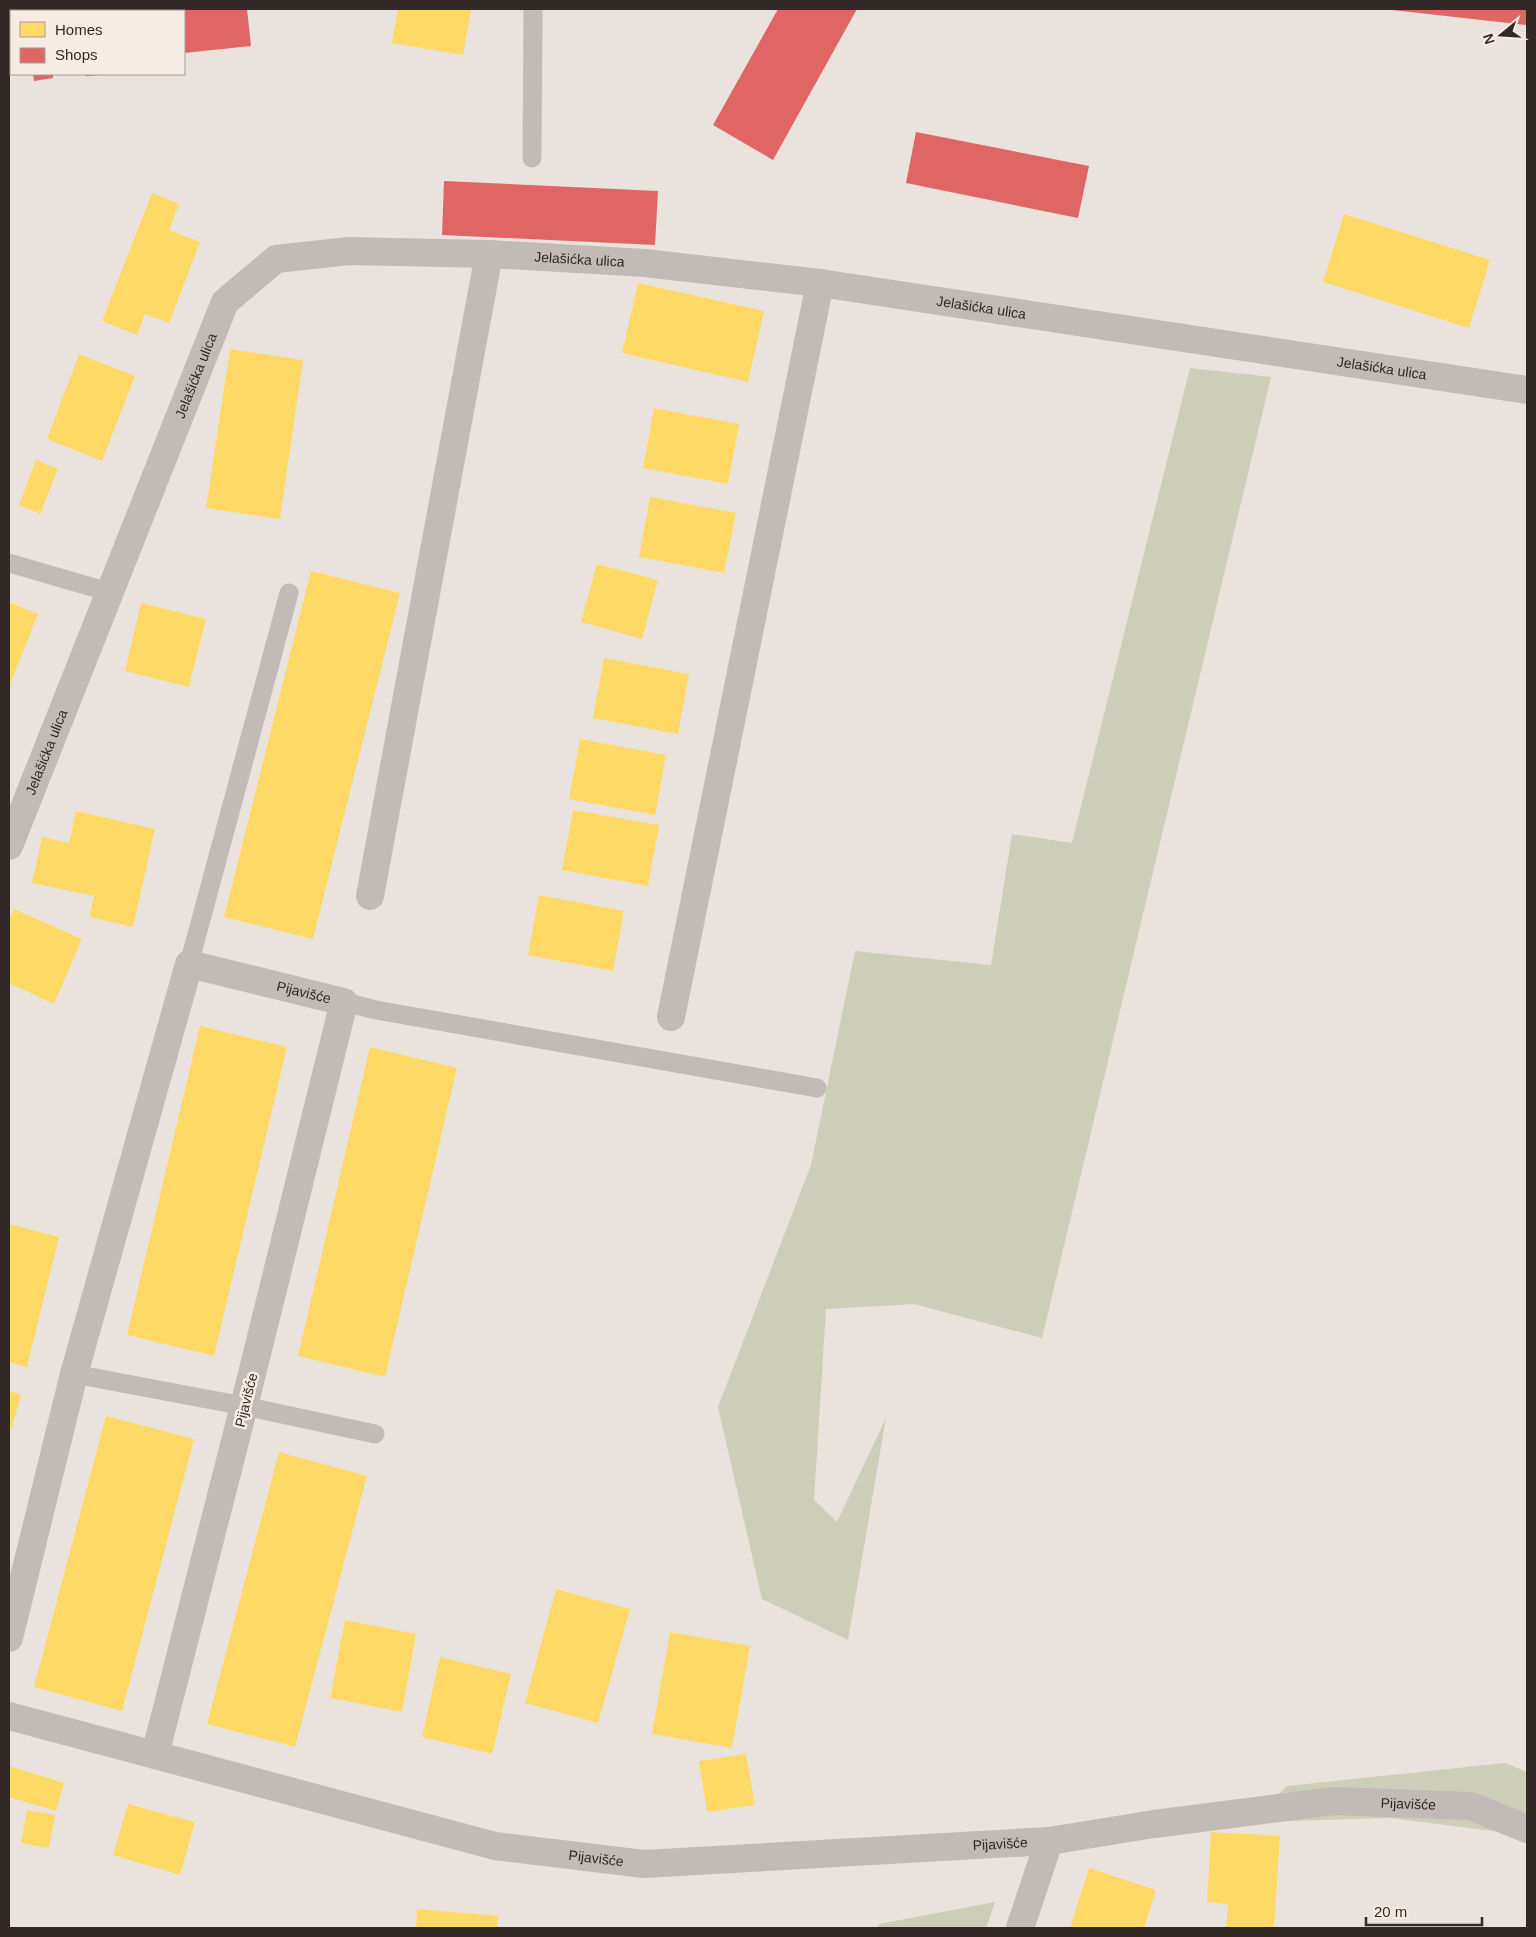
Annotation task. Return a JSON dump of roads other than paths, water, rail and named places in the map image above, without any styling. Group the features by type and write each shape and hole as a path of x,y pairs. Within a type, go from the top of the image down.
{"street":[{"name":"Jelašićka ulica","path":"9,846 225,302 276,259 349,251 489,254 645,263 820,283 1527,390"},
{"path":"370,896 489,254"},
{"path":"671,1016 820,283"},
{"path":"9,1638 74,1374 189,964"},
{"name":"Pijavišće","path":"155,1755 344,1002 189,964"},
{"name":"Pijavišće","path":"9,1716 495,1846 644,1864 1049,1841 1154,1824 1334,1801 1471,1806 1527,1829"},
{"name":"Pijavišće","path":"1020,1928 1049,1841"}],"lane":[{"path":"532,158 533,9"},
{"path":"9,564 109,592"},
{"path":"189,964 289,593"},
{"path":"344,1002 376,1010 817,1088"},
{"path":"74,1374 244,1406 375,1434"}]}
